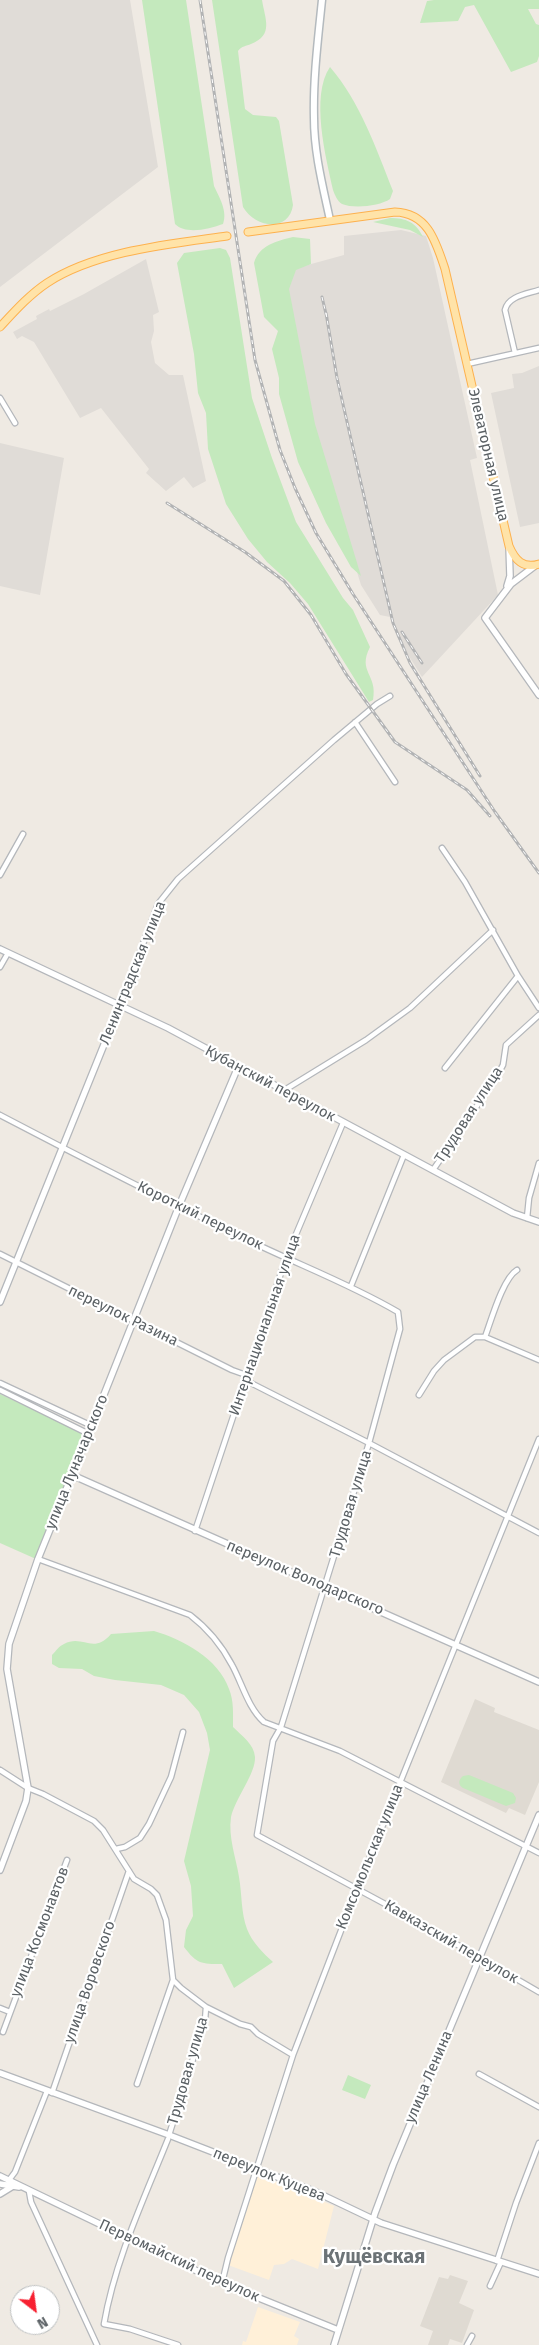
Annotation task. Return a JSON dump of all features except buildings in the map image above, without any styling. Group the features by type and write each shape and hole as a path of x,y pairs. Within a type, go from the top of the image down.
{"main road":[{"path":"248,232 330,220 320,171 314,118 317,46 322,0"},
{"name":"Элеваторная улица","path":"330,220 395,212 410,214 430,230 439,250 509,546 520,563 527,566 538,564"},
{"path":"0,328 16,310 47,283 82,266 155,247 227,236"}],"street":[{"path":"514,353 505,310 506,304 512,299 539,290"},
{"path":"467,364 539,348"},
{"path":"0,398 15,423"},
{"name":"Элеваторная улица","path":"506,589 510,576 509,546"},
{"path":"538,564 506,589 485,618 539,695"},
{"name":"Ленинградская улица","path":"0,1302 120,1005 151,921 163,896 178,879 355,722 390,696"},
{"path":"355,722 396,782"},
{"path":"0,875 22,834"},
{"path":"442,848 494,930 518,976 539,1008"},
{"path":"282,1091 366,1040 410,1008 494,930"},
{"name":"Кубанский переулок","path":"0,949 120,1005 404,1156 527,1218 539,1222"},
{"path":"0,967 8,953"},
{"path":"445,1068 518,976"},
{"name":"Трудовая улица","path":"433,1170 494,1080 502,1065 506,1045 539,1015"},
{"name":"улица Луначарского","path":"0,1870 26,1801 28,1788 7,1669 9,1644 38,1560 179,1206 238,1067"},
{"name":"Короткий переулок","path":"0,1115 179,1206 286,1258 351,1286 394,1309 400,1315"},
{"name":"Интернациональная улица","path":"196,1530 286,1258 343,1124"},
{"path":"351,1286 404,1156"},
{"path":"527,1218 529,1198 539,1163"},
{"name":"переулок Разина","path":"0,1254 246,1377 539,1533"},
{"path":"485,1337 502,1292 510,1276 517,1270"},
{"name":"Трудовая улица","path":"257,1835 273,1741 281,1727 369,1443 400,1329 400,1315"},
{"path":"419,1395 434,1370 444,1360 475,1337 485,1337 539,1360"},
{"path":"0,1383 92,1426"},
{"path":"0,1390 89,1434"},
{"name":"Комсомольская улица","path":"222,2283 228,2258 293,2055 357,1889 458,1644 539,1439"},
{"name":"переулок Володарского","path":"72,1475 458,1644 539,1682"},
{"path":"38,1560 190,1615 200,1623 232,1664 256,1715 264,1722 340,1751 401,1780 539,1853"},
{"path":"116,1849 125,1847 140,1838 149,1824 172,1778 183,1732"},
{"path":"0,1770 28,1788 43,1794 94,1822 103,1830 134,1879 152,1889 157,1895 166,1920 173,1980 137,2084"},
{"name":"улица Ленина","path":"334,2345 373,2220 404,2138 527,1848 539,1815"},
{"name":"Кавказский переулок","path":"257,1835 539,1992"},
{"name":"улица Космонавтов","path":"3,2032 67,1860"},
{"name":"улица Воровского","path":"9,2180 15,2172 50,2092 129,1871"},
{"path":"173,1980 206,2007 240,2024 251,2027 258,2034 293,2055"},
{"name":"Трудовая улица","path":"178,2345 130,2328 104,2324 107,2305 129,2237 168,2137 205,2021 206,2007"},
{"path":"0,2008 10,2012"},
{"name":"переулок Куцева","path":"0,2073 316,2192 373,2220 539,2274"},
{"path":"479,2074 539,2107"},
{"path":"490,2286 499,2262 516,2202 539,2143"},
{"name":"Первомайский переулок","path":"0,2176 222,2283 338,2330"},
{"name":"Первомайский переулок","path":"0,2184 21,2187"},
{"path":"0,2194 13,2186"},
{"path":"29,2191 32,2202 96,2345"},
{"path":"467,2345 472,2336"}],"shaded area":[{"path":"0,0 130,0 158,167 0,287"},
{"path":"401,230 426,236 433,258 477,458 470,460 498,595 422,677 397,637 390,617 380,615 361,585 319,449 283,290 293,269 344,255 344,236"},
{"path":"146,259 159,312 153,315 154,331 151,342 155,363 169,375 183,375 206,481 193,488 184,477 166,491 146,473 149,469 101,408 80,418 34,342 22,336 17,339 13,332 37,319 36,316 84,294"},
{"path":"539,366 539,523 520,527 491,393 514,388 512,374 522,373"},
{"path":"0,443 64,458 40,595 0,586"},
{"path":"475,1699 495,1708 494,1712 539,1730 539,1782 525,1815 509,1808 506,1813 441,1782"},
{"path":"257,2174 334,2206 318,2269 292,2259 284,2264 274,2265 269,2280 228,2265"},
{"path":"450,2275 468,2281 459,2303 474,2310 462,2343 450,2339 448,2345 428,2345 433,2331 420,2326 439,2277 448,2279"},
{"path":"258,2307 300,2322 294,2336 299,2339 297,2345 242,2345 243,2341 246,2342"}],"green space":[{"path":"142,0 186,0 214,186 224,209 223,224 205,229 191,230 175,224"},
{"path":"212,0 262,0 266,20 263,36 238,51 245,109 253,115 276,117 279,121 293,205 290,214 279,223 263,223 248,214 243,207"},
{"path":"539,0 539,9 528,9 536,24 539,25 539,56 537,62 511,72 474,5 465,7 458,21 420,23 427,1"},
{"path":"330,67 359,110 374,142 393,191 390,199 386,201 367,206 347,206 337,200 330,177 321,127 320,110 324,79"},
{"path":"390,218 401,219 414,224 423,237 410,230 373,222"},
{"path":"293,237 310,239 311,264 296,270 289,289 315,424 361,576 351,567 326,523 298,462 279,394 279,378 272,349 278,331 264,317 254,263 256,257 264,248 275,242"},
{"path":"220,248 226,250 230,258 252,398 296,522 343,598 353,610 370,647 366,662 374,691 373,700 369,702 308,604 290,583 267,562 248,539 226,504 208,449 206,413 198,393 194,354 177,263 184,253"},
{"path":"0,1394 85,1434 36,1559 0,1543"},
{"path":"154,1631 187,1645 217,1668 231,1694 233,1727 247,1740 254,1752 255,1757 252,1771 233,1810 230,1825 247,1929 255,1943 273,1962 234,1988 222,1964 200,1962 192,1957 184,1947 186,1930 193,1916 191,1886 184,1861 210,1750 207,1733 199,1712 184,1695 161,1685 94,1676 82,1669 59,1668 52,1664 52,1655 64,1644 77,1641 93,1644 105,1640 111,1634"},
{"path":"469,1775 513,1793 516,1798 515,1803 506,1806 461,1787 459,1784 460,1779 463,1776"},
{"path":"348,2075 371,2085 365,2099 342,2090"}],"railway":[{"path":"200,0 255,360 280,450 316,533 353,594 495,812 539,873"},
{"path":"322,297 327,318"},
{"path":"326,313 337,378 393,623 410,663 480,776"},
{"path":"167,503 245,552 284,581 311,615 346,674 395,742 467,790 490,816"},
{"path":"402,632 422,663"}],"district":[{"name":"Кущёвская","path":"374,2257"}]}
